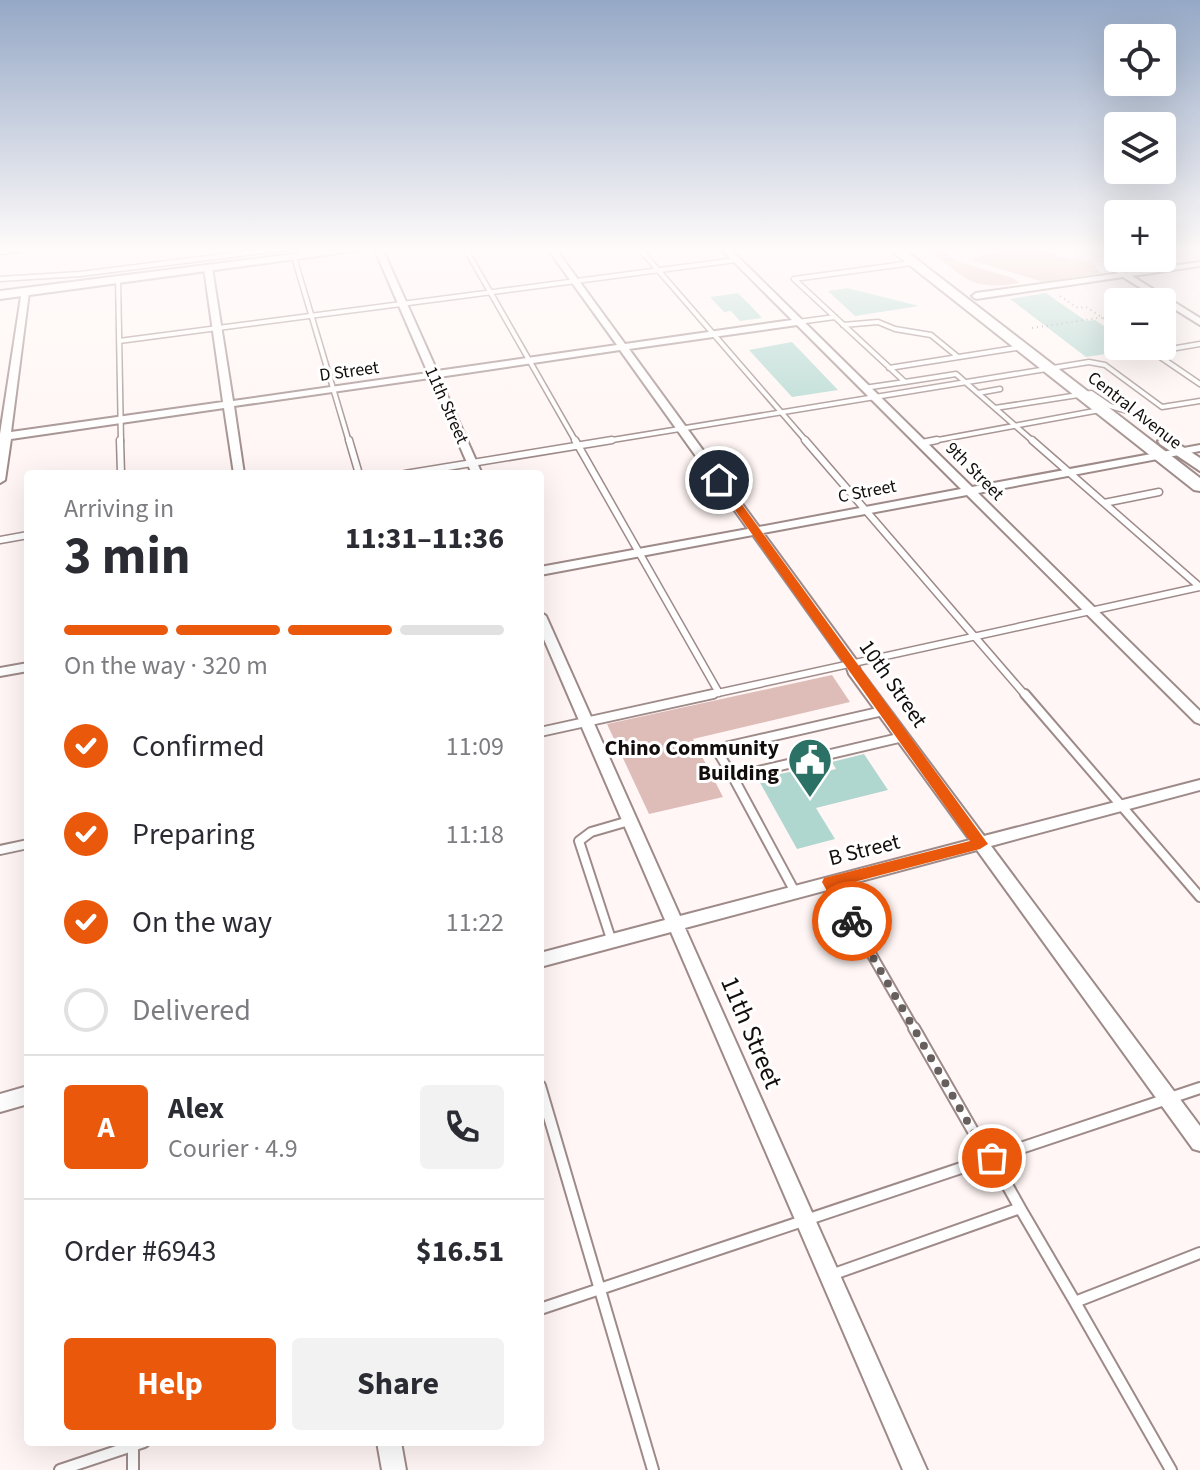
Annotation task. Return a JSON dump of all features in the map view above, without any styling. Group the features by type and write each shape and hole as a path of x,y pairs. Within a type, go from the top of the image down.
{"main road":[{"name":"Central Avenue","path":"985,317 1200,486"},
{"name":"Central Avenue","path":"1003,317 1200,466"}],"street":[{"path":"0,480 3,437 21,317"},
{"path":"214,317 238,470"},
{"name":"11th Street","path":"408,317 476,470"},
{"name":"10th Street","path":"601,317 883,711 1200,1142"},
{"name":"9th Street","path":"793,317 1200,719"},
{"name":"D Street","path":"3,437 798,322"},
{"name":"C Street","path":"544,570 1200,448"},
{"name":"11th Street","path":"544,625 915,1470"},
{"path":"0,672 24,668"},
{"name":"B Street","path":"544,959 1200,785"},
{"path":"0,1103 24,1096"},
{"path":"390,1446 394,1470"}],"lane":[{"path":"119,317 121,470"},
{"path":"119,341 299,317"},
{"path":"312,317 358,470"},
{"path":"505,317 719,693"},
{"path":"698,317 1200,897"},
{"path":"798,322 835,317 905,382"},
{"path":"843,325 878,322 895,329 931,335 958,357"},
{"path":"1200,344 1153,352 1200,384"},
{"path":"889,368 1022,347"},
{"path":"940,360 1200,587"},
{"path":"869,393 966,383 1089,362 1105,365 1162,407 1200,401"},
{"path":"430,470 779,412 905,382 956,374"},
{"path":"978,393 1000,389"},
{"path":"995,408 1094,394 1110,406 1127,411"},
{"path":"922,443 1102,410"},
{"path":"1104,503 1159,492"},
{"path":"0,540 24,536"},
{"path":"544,731 1200,587"},
{"path":"795,892 716,749 883,711"},
{"path":"733,777 903,737"},
{"path":"612,942 579,841 591,832 629,821"},
{"path":"0,850 24,845"},
{"path":"830,882 1171,1470"},
{"path":"544,1308 1200,1088"},
{"path":"544,1099 653,1470"},
{"path":"829,1276 1020,1208"},
{"path":"1075,1302 1200,1253"},
{"path":"60,1470 128,1446"},
{"path":"133,1470 136,1446"}],"path":[{"path":"1032,328 1102,318"}],"shaded area":[{"path":"832,675 850,702 693,739 723,797 649,814 607,724"}],"building":[{"path":"736,317 762,318 740,321"},
{"path":"1033,317 1080,317 1086,321 1095,320 1104,326 1104,354 1086,357"},
{"path":"792,342 838,390 792,397 749,350"},
{"name":"Chino Community Building","path":"864,754 888,790 816,808 835,839 797,849 758,779 794,771 799,778 836,769 832,762"}],"way so far":[{"path":"852,921 989,1159 992,1158"}],"place":[{"name":"Chino Community Building","path":"810,799"}],"route":[{"path":"719,480 980,844 830,882 852,921"}]}
